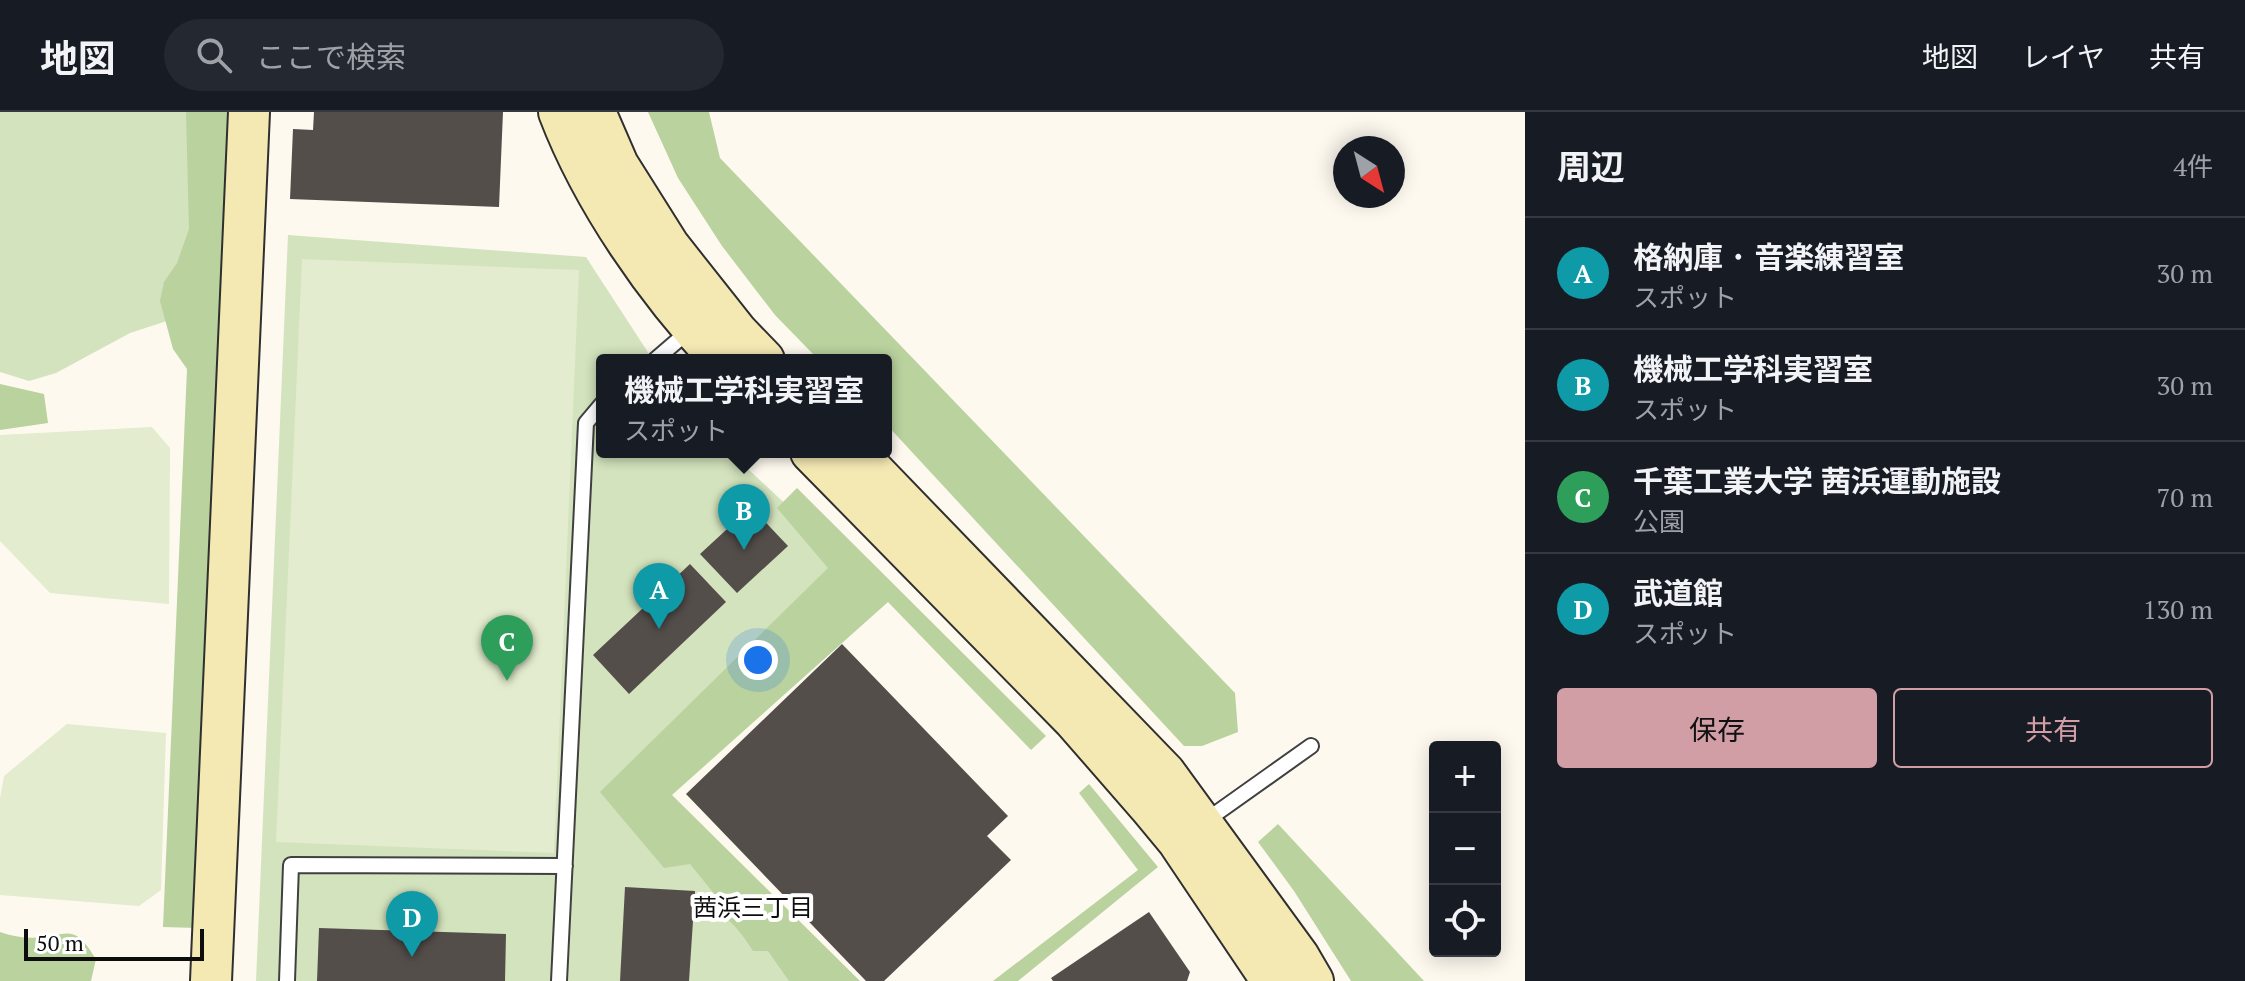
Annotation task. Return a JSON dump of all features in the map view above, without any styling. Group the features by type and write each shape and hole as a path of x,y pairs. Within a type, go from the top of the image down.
{"street":[{"path":"211,981 249,112"},
{"path":"559,112 589,177 639,259 692,329 715,354"},
{"path":"595,112 618,165 669,246 758,354"},
{"path":"817,458 1074,720 1190,832 1299,957 1313,981"},
{"path":"861,458 1155,762 1272,981"}],"lane":[{"path":"662,354 692,329"},
{"path":"559,981 586,423 596,411"},
{"path":"1190,832 1311,746"},
{"path":"287,981 291,865 565,866"}],"green space":[{"path":"0,112 223,112 213,306 130,333 56,373 29,381 0,372"},
{"path":"186,112 232,112 198,928 163,927 187,369 173,349 160,301 164,282 177,263 189,229"},
{"path":"648,112 709,112 720,158 1235,693 1238,732 1202,746 1184,746 892,430 892,354 813,354 775,315 722,246 678,178"},
{"path":"288,235 586,257 649,354 596,354 596,458 736,458 858,572 632,790 825,981 256,981"},
{"path":"302,259 579,270 554,853 276,842"},
{"path":"0,384 44,394 48,423 0,430"},
{"path":"152,427 170,448 169,604 50,593 0,541 0,435"},
{"path":"797,488 1046,736 1031,750 888,602 672,795 860,981 789,981 768,951 753,951 727,918 715,910 716,896 690,864 664,868 600,792 828,568 777,508"},
{"path":"67,724 166,733 161,890 139,906 0,895 0,798 4,776"},
{"path":"1089,784 1158,867 1018,981 993,981 1138,870 1079,793"},
{"path":"1278,824 1424,981 1351,981 1294,891 1258,842"},
{"path":"0,932 27,938 67,933 76,935 96,959 91,981 0,981"}],"building":[{"path":"314,112 503,112 499,207 290,199 293,129 313,130"},
{"path":"751,507 788,546 737,593 700,554"},
{"path":"690,564 726,602 629,694 593,655"},
{"path":"842,644 1008,816 987,836 1011,860 884,981 866,981 686,794"},
{"path":"625,887 695,891 689,981 620,981"},
{"path":"1149,912 1190,972 1187,981 1053,981 1051,978"},
{"path":"319,928 506,934 505,981 317,981"}],"place":[{"name":"機械工学科実習室","path":"744,550"},
{"name":"格納庫 ･ 音楽練習室","path":"659,629"},
{"name":"千葉工業大学 茜浜運動施設","path":"507,681"},
{"name":"武道館","path":"412,957"}],"district":[{"name":"茜浜三丁目","path":"753,907"}]}
